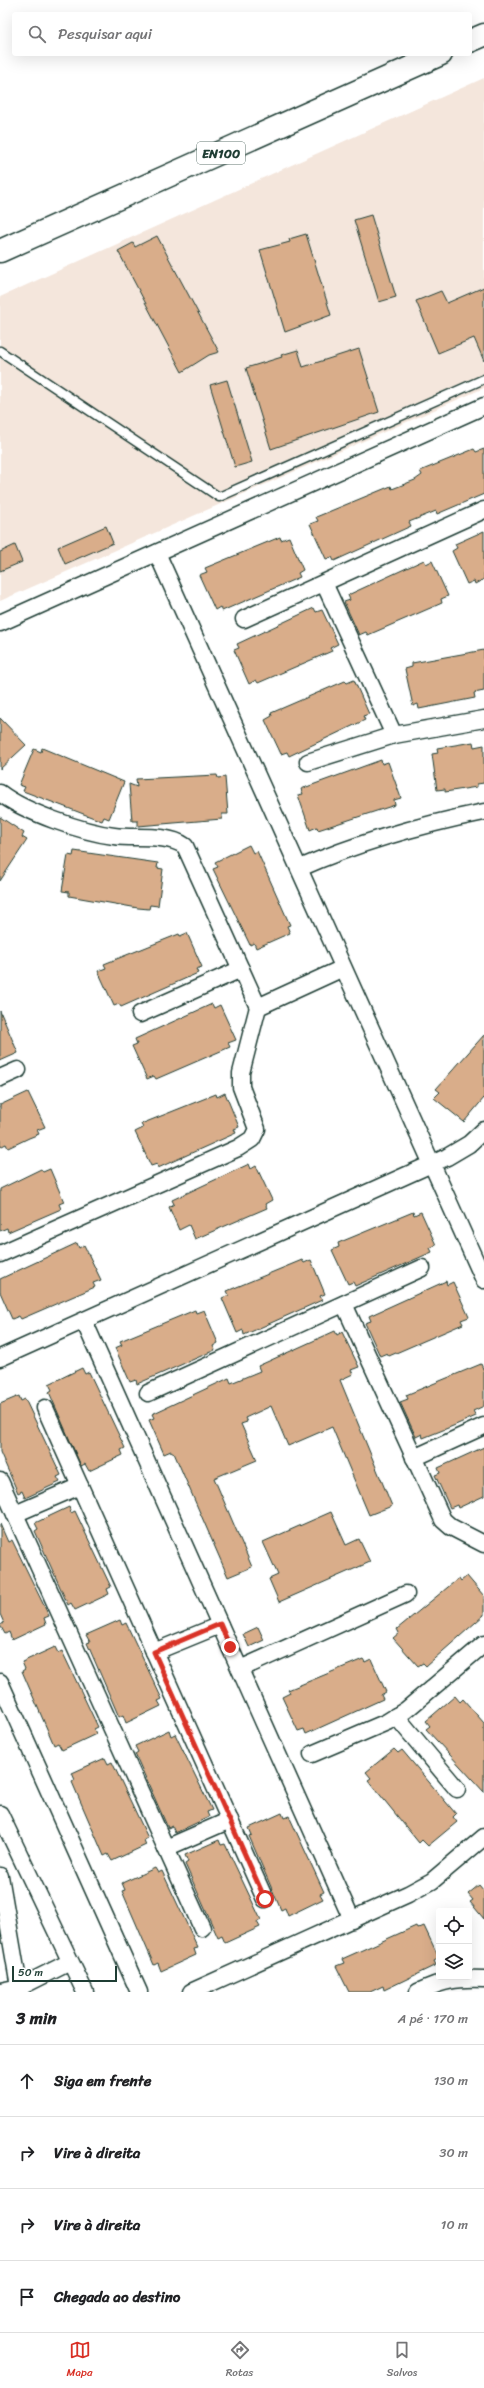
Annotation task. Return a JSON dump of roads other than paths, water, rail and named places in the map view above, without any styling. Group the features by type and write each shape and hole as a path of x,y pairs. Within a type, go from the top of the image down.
{"highway":[{"path":"472,40 484,35"},
{"name":"EN100","path":"0,251 437,56"}],"street":[{"path":"0,623 484,406"},
{"path":"244,619 484,510"},
{"path":"157,553 484,1280"},
{"path":"324,583 394,736"},
{"path":"308,762 394,736 484,719"},
{"path":"0,792 58,822 112,836 170,839 185,846 258,1007 241,1073 241,1087 257,1129 252,1139 231,1151 0,1254"},
{"path":"300,868 330,855 432,822 484,812"},
{"path":"258,1007 343,968"},
{"path":"140,1014 241,969"},
{"path":"0,1078 18,1070"},
{"path":"0,1358 432,1164 469,1144 484,1130"},
{"path":"148,1393 422,1268"},
{"path":"344,1304 443,1520 451,1527 484,1544"},
{"path":"84,1320 352,1920"},
{"path":"45,1408 265,1899"},
{"path":"414,1458 484,1426"},
{"path":"0,1481 202,1928"},
{"path":"15,1514 80,1486"},
{"path":"240,1669 406,1594"},
{"path":"154,1652 220,1624"},
{"path":"312,1754 406,1710 484,1644"},
{"path":"0,1682 140,1992"},
{"path":"396,1716 457,1789"},
{"path":"0,1814 85,1992"},
{"path":"166,1848 230,1820"},
{"path":"192,1992 352,1920 432,1881 484,1837"},
{"path":"0,1876 20,1989"},
{"path":"0,1990 20,1989 70,1962"},
{"path":"418,1992 439,1982 455,1978 484,1979"}],"lane":[{"path":"0,351 219,497 484,379"}]}
